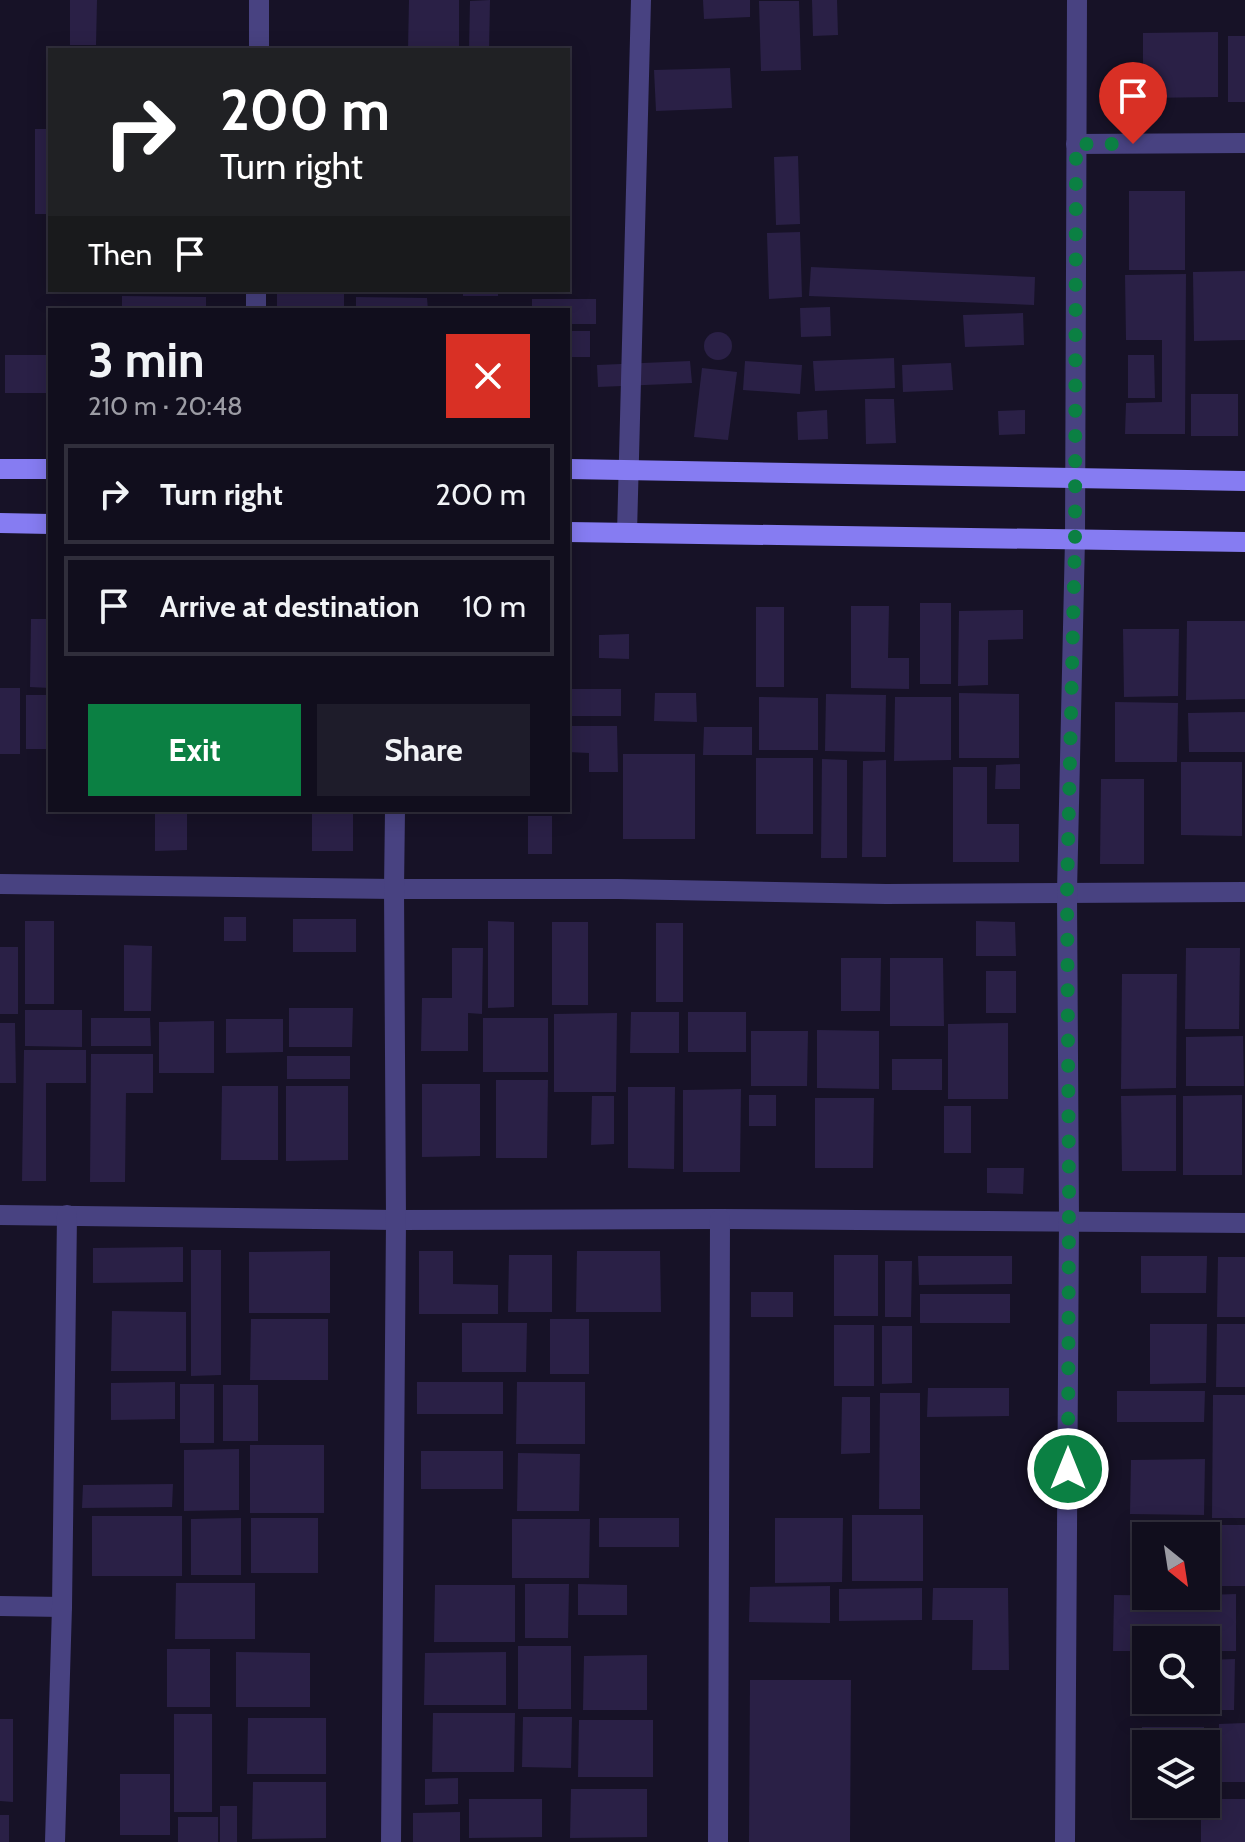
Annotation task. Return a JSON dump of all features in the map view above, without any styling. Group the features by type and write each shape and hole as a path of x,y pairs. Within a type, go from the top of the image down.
{"street":[{"path":"259,0 259,48"},
{"path":"627,533 641,0"},
{"path":"1065,1842 1069,1220 1067,892 1075,539 1077,0"},
{"path":"1076,144 1245,143"},
{"path":"0,469 48,469"},
{"path":"570,469 1245,481"},
{"path":"0,523 48,524"},
{"path":"570,532 1245,542"},
{"path":"391,1842 396,1220 395,812"},
{"path":"0,884 886,894 1245,892"},
{"path":"0,1215 396,1220 1245,1223"},
{"path":"55,1842 62,1607 67,1215"},
{"path":"718,1842 720,1219"},
{"path":"0,1606 62,1607"}],"building":[{"path":"70,0 97,0 96,45 70,45"},
{"path":"409,0 459,0 459,48 408,48"},
{"path":"490,0 489,48 469,48 470,1"},
{"path":"703,0 750,0 750,17 704,19"},
{"path":"812,0 837,0 838,35 813,36"},
{"path":"759,1 799,1 801,70 761,71"},
{"path":"1218,32 1218,97 1143,98 1143,33"},
{"path":"1228,36 1245,36 1245,102 1228,102"},
{"path":"730,68 732,108 656,111 654,70"},
{"path":"35,129 48,129 48,214 35,214"},
{"path":"798,156 800,224 776,225 774,157"},
{"path":"1129,191 1185,191 1185,270 1129,270"},
{"path":"800,232 802,297 769,299 767,233"},
{"path":"811,267 1035,277 1034,305 809,296"},
{"path":"1245,271 1245,340 1194,341 1193,272"},
{"path":"1186,274 1185,434 1125,434 1126,403 1162,402 1162,340 1126,340 1125,275"},
{"path":"277,292 344,292 344,308 277,308"},
{"path":"463,292 498,292 498,296 463,296"},
{"path":"122,296 206,297 206,308 122,308"},
{"path":"356,297 427,298 428,308 356,308"},
{"path":"532,299 596,299 596,324 570,324 570,308 532,308"},
{"path":"830,307 831,336 801,337 800,308"},
{"path":"1023,313 1024,345 965,347 963,315"},
{"path":"570,331 590,331 590,357 570,357"},
{"path":"718,332 728,336 732,346 728,356 718,360 708,356 704,346 708,336"},
{"path":"5,355 48,355 48,393 5,393"},
{"path":"1128,355 1154,355 1155,398 1128,398"},
{"path":"894,358 895,388 815,391 813,361"},
{"path":"690,361 692,383 598,387 597,365"},
{"path":"745,361 802,365 800,394 743,390"},
{"path":"951,363 953,390 903,392 902,365"},
{"path":"702,368 737,372 728,440 694,437"},
{"path":"1191,394 1238,394 1238,436 1191,436"},
{"path":"865,399 894,399 896,443 866,444"},
{"path":"827,410 828,439 798,440 797,412"},
{"path":"1025,410 1025,434 999,435 998,411"},
{"path":"920,603 951,603 951,684 920,684"},
{"path":"851,606 889,606 888,658 909,658 909,689 851,688"},
{"path":"756,607 784,607 784,687 756,687"},
{"path":"1023,610 1023,639 988,640 988,685 958,686 959,611"},
{"path":"31,619 48,619 48,688 30,687"},
{"path":"1187,621 1245,621 1245,699 1186,700"},
{"path":"1123,629 1179,629 1178,696 1124,697"},
{"path":"629,634 629,659 599,658 599,635"},
{"path":"0,688 20,688 20,754 0,754"},
{"path":"570,689 621,689 621,716 570,716"},
{"path":"655,693 696,693 697,722 654,721"},
{"path":"959,693 1019,694 1019,758 959,758"},
{"path":"826,694 886,695 885,752 825,751"},
{"path":"26,695 48,695 48,749 26,749"},
{"path":"759,697 818,698 818,750 759,750"},
{"path":"895,697 951,697 951,760 894,761"},
{"path":"1115,702 1178,703 1177,762 1115,762"},
{"path":"1245,712 1245,752 1189,752 1188,713"},
{"path":"570,726 617,726 618,772 589,772 589,753 570,752"},
{"path":"704,727 752,727 752,755 703,755"},
{"path":"623,754 695,754 695,839 623,839"},
{"path":"756,758 813,758 813,834 756,834"},
{"path":"822,759 847,760 847,858 821,858"},
{"path":"886,760 886,857 862,857 863,761"},
{"path":"1181,762 1242,762 1242,836 1181,835"},
{"path":"1020,764 1020,789 995,789 996,765"},
{"path":"953,767 987,767 987,824 1019,824 1019,862 953,862"},
{"path":"1101,779 1144,779 1144,864 1100,864"},
{"path":"155,812 187,812 187,850 155,851"},
{"path":"312,812 353,812 353,851 312,851"},
{"path":"528,816 552,816 552,854 528,854"},
{"path":"224,917 246,917 246,941 224,941"},
{"path":"293,919 356,919 356,952 293,952"},
{"path":"25,921 54,921 54,1004 25,1004"},
{"path":"488,921 514,922 514,1007 488,1008"},
{"path":"976,921 1015,922 1016,956 976,956"},
{"path":"552,922 588,922 588,1005 552,1005"},
{"path":"656,923 683,923 683,1002 656,1002"},
{"path":"124,945 152,946 151,1011 124,1011"},
{"path":"0,947 18,947 18,1014 0,1014"},
{"path":"452,948 483,948 482,1014 468,1013 468,1051 421,1051 422,998 452,998"},
{"path":"1186,948 1240,948 1239,1029 1185,1029"},
{"path":"841,958 881,958 880,1011 841,1011"},
{"path":"890,958 943,958 944,1026 890,1026"},
{"path":"986,971 1016,971 1016,1013 986,1013"},
{"path":"1122,974 1177,974 1176,1088 1121,1089"},
{"path":"289,1008 353,1008 352,1047 289,1047"},
{"path":"25,1010 82,1010 82,1047 25,1046"},
{"path":"631,1012 679,1012 679,1053 630,1053"},
{"path":"688,1012 746,1012 746,1052 688,1052"},
{"path":"617,1013 616,1092 554,1092 554,1014"},
{"path":"91,1018 150,1018 151,1046 91,1046"},
{"path":"483,1018 548,1018 548,1072 483,1072"},
{"path":"226,1019 283,1019 283,1052 226,1053"},
{"path":"214,1021 214,1073 159,1073 159,1022"},
{"path":"0,1023 15,1023 16,1083 0,1083"},
{"path":"1008,1023 1008,1099 948,1099 948,1024"},
{"path":"817,1030 879,1031 879,1089 817,1088"},
{"path":"751,1031 808,1031 807,1086 751,1086"},
{"path":"1243,1036 1244,1086 1186,1086 1186,1037"},
{"path":"24,1050 86,1050 86,1083 46,1083 46,1181 22,1181"},
{"path":"91,1054 153,1054 153,1093 126,1093 125,1182 90,1182"},
{"path":"287,1056 350,1056 350,1079 287,1079"},
{"path":"892,1059 942,1059 942,1090 892,1090"},
{"path":"496,1080 548,1080 547,1158 496,1158"},
{"path":"422,1084 480,1084 480,1156 422,1157"},
{"path":"222,1086 278,1086 278,1160 221,1160"},
{"path":"286,1086 348,1086 348,1160 286,1161"},
{"path":"628,1087 675,1087 674,1169 628,1168"},
{"path":"741,1089 740,1172 683,1172 683,1090"},
{"path":"749,1095 776,1095 776,1126 749,1126"},
{"path":"1176,1095 1176,1171 1122,1171 1121,1096"},
{"path":"1242,1095 1242,1175 1183,1175 1183,1096"},
{"path":"592,1096 614,1096 614,1144 591,1145"},
{"path":"815,1098 874,1098 873,1168 815,1168"},
{"path":"944,1106 971,1106 971,1153 944,1153"},
{"path":"987,1168 1024,1168 1023,1194 987,1193"},
{"path":"183,1247 183,1282 93,1283 93,1248"},
{"path":"191,1250 221,1250 221,1375 191,1376"},
{"path":"330,1251 330,1313 249,1313 249,1252"},
{"path":"419,1251 453,1251 453,1284 498,1285 498,1314 419,1314"},
{"path":"577,1251 660,1251 661,1312 576,1312"},
{"path":"509,1255 552,1255 552,1312 508,1312"},
{"path":"834,1255 878,1255 878,1316 834,1316"},
{"path":"918,1256 1012,1256 1012,1284 919,1285"},
{"path":"1141,1256 1207,1256 1206,1293 1141,1293"},
{"path":"1218,1257 1245,1257 1245,1317 1217,1317"},
{"path":"885,1261 912,1261 911,1317 885,1317"},
{"path":"751,1292 793,1292 793,1317 751,1317"},
{"path":"920,1294 1010,1294 1010,1323 920,1323"},
{"path":"112,1311 186,1312 186,1371 111,1371"},
{"path":"251,1319 328,1319 328,1380 250,1380"},
{"path":"550,1319 589,1319 589,1374 550,1374"},
{"path":"462,1323 527,1323 526,1372 462,1372"},
{"path":"1150,1324 1207,1324 1206,1383 1150,1384"},
{"path":"1217,1324 1245,1324 1245,1387 1216,1387"},
{"path":"834,1325 874,1325 874,1386 834,1386"},
{"path":"882,1326 912,1326 912,1383 882,1384"},
{"path":"175,1382 175,1419 111,1420 111,1383"},
{"path":"417,1382 503,1382 503,1414 417,1414"},
{"path":"517,1382 585,1382 585,1444 516,1444"},
{"path":"180,1384 214,1384 214,1443 180,1443"},
{"path":"223,1385 258,1385 258,1441 223,1441"},
{"path":"928,1388 1009,1388 1009,1416 927,1417"},
{"path":"1117,1391 1205,1391 1204,1422 1117,1422"},
{"path":"880,1393 920,1393 920,1509 879,1509"},
{"path":"1213,1395 1245,1395 1245,1518 1212,1518"},
{"path":"842,1397 870,1397 870,1453 841,1454"},
{"path":"250,1445 324,1445 324,1513 250,1513"},
{"path":"239,1449 239,1510 184,1511 184,1450"},
{"path":"421,1451 503,1451 503,1489 421,1489"},
{"path":"518,1453 580,1454 579,1511 517,1511"},
{"path":"1205,1459 1204,1515 1130,1514 1131,1460"},
{"path":"173,1484 172,1507 82,1508 83,1485"},
{"path":"852,1515 923,1515 923,1581 852,1581"},
{"path":"92,1516 182,1516 182,1576 92,1576"},
{"path":"241,1518 241,1575 191,1575 191,1519"},
{"path":"251,1518 318,1518 318,1573 251,1573"},
{"path":"599,1518 679,1518 679,1547 599,1547"},
{"path":"775,1518 843,1518 842,1582 775,1583"},
{"path":"512,1519 590,1519 589,1578 512,1578"},
{"path":"1220,1525 1245,1525 1245,1586 1220,1586"},
{"path":"176,1583 255,1583 255,1639 175,1639"},
{"path":"525,1584 569,1584 568,1638 525,1638"},
{"path":"578,1584 627,1585 627,1615 578,1615"},
{"path":"435,1585 515,1585 515,1642 434,1642"},
{"path":"830,1586 830,1623 749,1622 750,1587"},
{"path":"922,1588 922,1620 839,1621 839,1589"},
{"path":"933,1588 1008,1588 1009,1670 972,1670 973,1620 932,1620"},
{"path":"1236,1594 1236,1651 1220,1651 1220,1626 1132,1626 1132,1651 1113,1651 1114,1595 1132,1595 1132,1610 1220,1610 1220,1595"},
{"path":"518,1646 571,1646 571,1709 518,1709"},
{"path":"167,1649 210,1649 210,1707 167,1707"},
{"path":"236,1652 310,1653 310,1707 236,1707"},
{"path":"506,1652 506,1705 424,1705 425,1653"},
{"path":"647,1655 647,1710 583,1710 584,1656"},
{"path":"1235,1659 1234,1710 1220,1710 1220,1660"},
{"path":"750,1680 851,1680 850,1842 749,1842"},
{"path":"433,1713 515,1713 514,1772 432,1772"},
{"path":"174,1714 212,1714 212,1812 174,1812"},
{"path":"523,1717 572,1717 571,1768 522,1767"},
{"path":"248,1718 326,1718 326,1774 247,1774"},
{"path":"0,1719 13,1719 13,1802 0,1801"},
{"path":"579,1720 653,1720 653,1777 578,1777"},
{"path":"1245,1723 1245,1782 1220,1782 1219,1724"},
{"path":"1142,1727 1204,1727 1204,1730 1142,1730"},
{"path":"120,1774 170,1774 170,1835 120,1835"},
{"path":"458,1778 458,1804 425,1805 425,1779"},
{"path":"253,1782 326,1782 326,1838 252,1839"},
{"path":"571,1789 647,1789 647,1837 570,1838"},
{"path":"469,1799 542,1799 542,1837 469,1838"},
{"path":"1220,1799 1245,1799 1245,1842 1201,1842 1201,1818 1220,1818"},
{"path":"220,1806 237,1806 237,1842 220,1842"},
{"path":"460,1812 460,1842 413,1842 413,1813"},
{"path":"0,1815 9,1815 9,1842 0,1842"},
{"path":"178,1817 218,1817 218,1842 178,1842"}],"route":[{"path":"1068,1469 1067,892 1075,539 1076,144 1133,144"}]}
